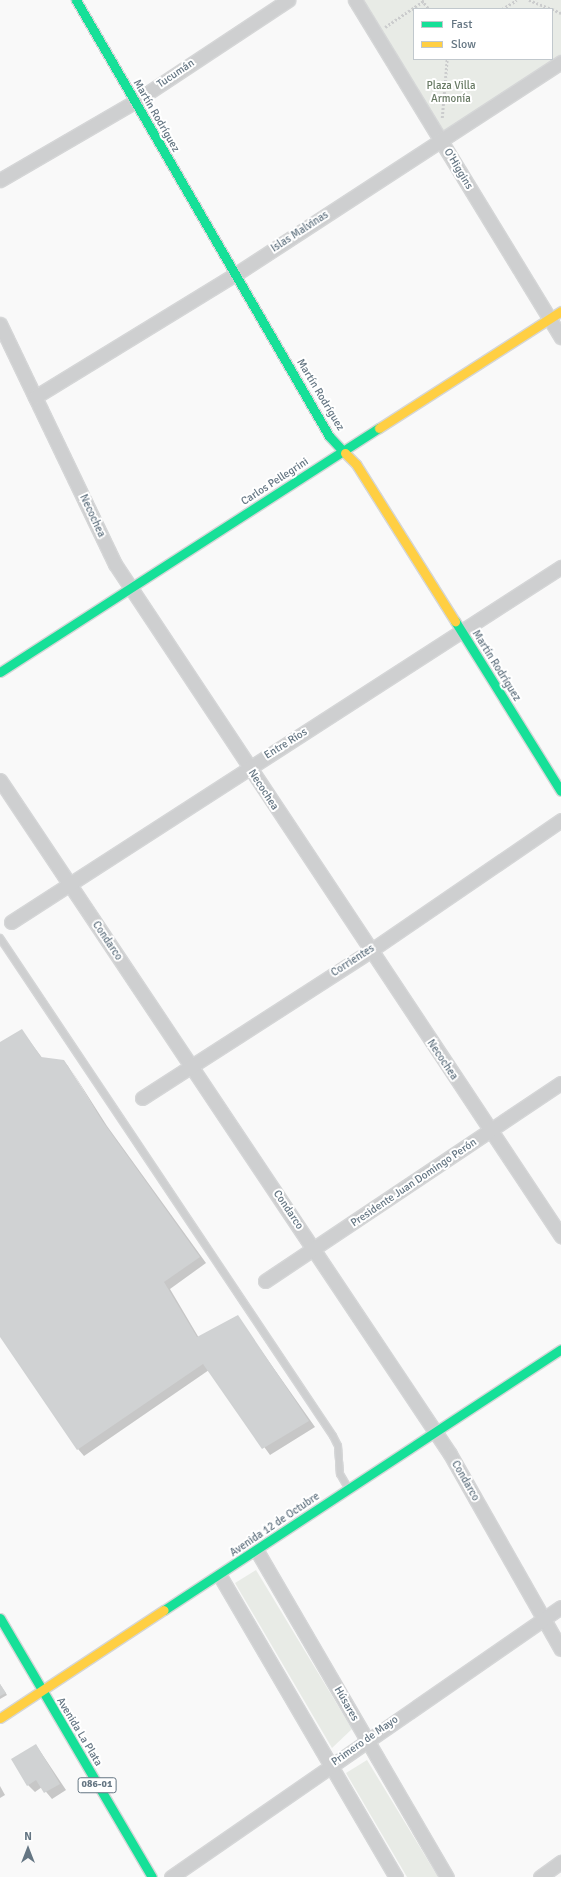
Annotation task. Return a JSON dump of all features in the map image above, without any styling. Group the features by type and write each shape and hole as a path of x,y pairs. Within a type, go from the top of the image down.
{"street":[{"name":"Martín Rodríguez","path":"76,0 329,436 344,452 561,791"},
{"name":"Tucumán","path":"0,180 134,102 288,0"},
{"name":"O'Higgins","path":"355,0 561,336"},
{"name":"Islas Malvinas","path":"35,397 236,274 561,62"},
{"name":"Carlos Pellegrini","path":"0,672 561,311"},
{"name":"Necochea","path":"0,324 114,564 561,1236"},
{"name":"Entre Ríos","path":"11,922 461,633 561,567"},
{"name":"Condarco","path":"0,780 436,1433 561,1649"},
{"name":"Corrientes","path":"142,1098 370,951 561,820"},
{"name":"Presidente Juan Domingo Perón","path":"265,1281 315,1250 561,1083"},
{"name":"Avenida 12 de Octubre","path":"0,1718 42,1693 220,1576 561,1349"},
{"name":"Húsares","path":"257,1551 447,1877"},
{"path":"220,1576 396,1877"},
{"name":"Primero de Mayo","path":"171,1877 366,1740 561,1607"},
{"name":"Avenida La Plata","path":"0,1618 42,1693 152,1877"},
{"path":"540,1877 561,1862"}],"lane":[{"path":"0,938 333,1436 338,1446 340,1474 350,1490"}],"path":[{"path":"375,33 423,0"},
{"path":"504,8 517,0"},
{"path":"529,0 549,8"},
{"path":"440,140 447,60"}],"green space":[{"name":"Plaza Villa Armonía","path":"355,0 561,0 561,62 440,140"},
{"path":"256,1570 352,1729 332,1748 235,1583"},
{"path":"367,1760 438,1877 407,1877 346,1773"}],"building":[{"path":"22,1029 41,1057 64,1060 101,1119 200,1257 164,1282 197,1337 238,1315 309,1421 262,1449 203,1364 77,1450 0,1337 0,1042"},
{"path":"0,1684 6,1693 0,1696"},
{"path":"36,1744 60,1784 44,1793 36,1780 27,1786 11,1759"}],"traffic: fast":[{"path":"76,0 329,436 345,453"},
{"path":"0,672 379,428"},
{"path":"455,621 561,791"},
{"path":"164,1610 561,1349"},
{"path":"0,1618 152,1877"}],"traffic: slow":[{"path":"379,428 561,311"},
{"path":"345,453 356,464 455,621"},
{"path":"0,1718 164,1610"}]}
